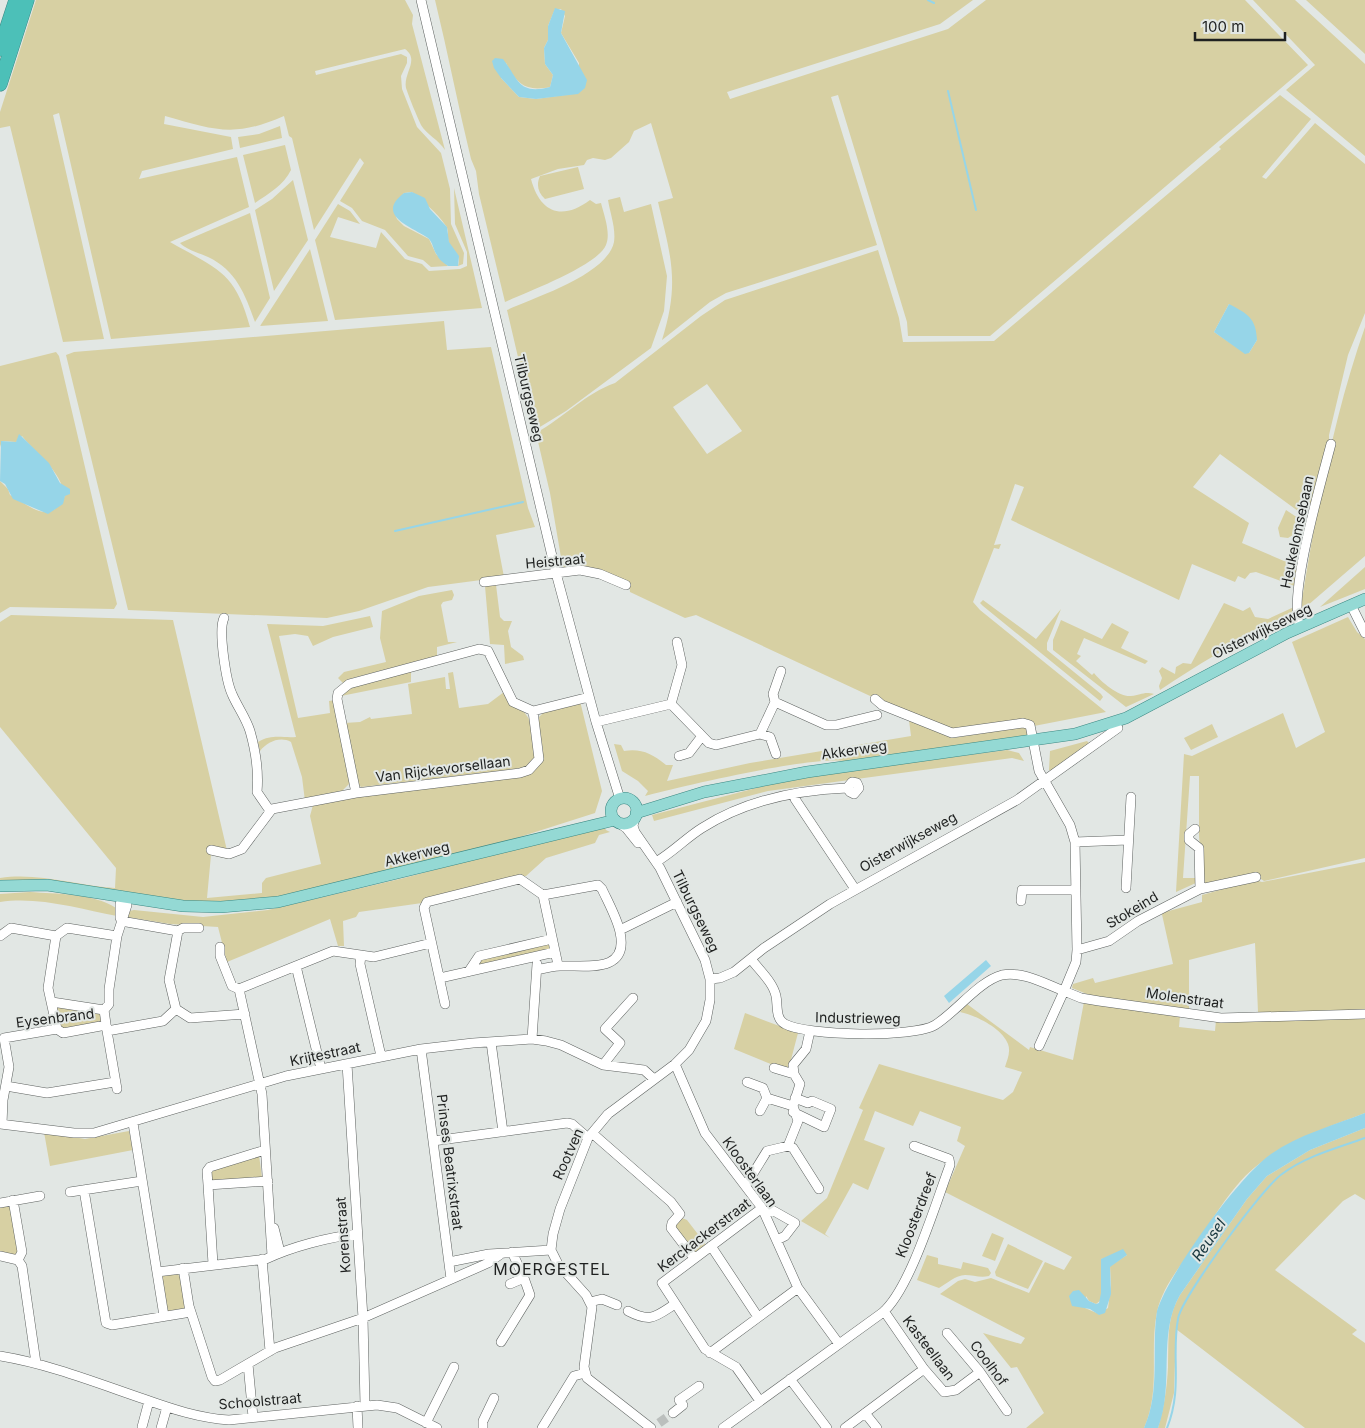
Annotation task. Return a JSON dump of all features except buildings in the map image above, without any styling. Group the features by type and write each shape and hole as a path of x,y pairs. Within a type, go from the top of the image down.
{"highway":[{"path":"0,49 16,0"},
{"path":"0,84 27,0"}],"main road":[{"name":"Oisterwijkseweg","path":"1032,735 1075,734 1126,718 1300,626 1365,599"},
{"name":"Akkerweg","path":"635,811 681,798 807,772 1032,735"},
{"path":"620,799 628,799 635,811 628,823 615,818 614,802 620,799"},
{"name":"Akkerweg","path":"0,892 46,891 124,903 202,907 278,902 562,833 595,821 615,818"},
{"name":"Akkerweg","path":"0,886 47,885 124,903"}],"street":[{"name":"Tilburgseweg","path":"421,0 556,573 596,722 620,799"},
{"name":"Heukelomsebaan","path":"1300,626 1295,613 1308,531 1331,444"},
{"name":"Heistraat","path":"484,582 580,570 626,585"},
{"path":"1351,605 1365,633"},
{"path":"211,850 229,854 242,849 272,809 268,808 257,792 259,770 250,730 231,692 221,623 224,618"},
{"path":"671,704 682,665 677,642"},
{"path":"356,793 337,699 338,693 350,684 479,649 488,651 513,702 533,711 589,697"},
{"path":"760,734 775,702 773,694 781,671"},
{"path":"875,699 882,705 952,733 1023,723 1030,725 1043,781 1070,825 1075,842 1076,962 1039,1046"},
{"path":"775,702 826,725 836,725 877,715"},
{"path":"596,722 671,704"},
{"path":"671,704 702,736 716,745 760,734 770,738 776,754"},
{"name":"Van Rijckevorsellaan","path":"272,809 356,793 520,773 529,770 539,758 540,753 533,711"},
{"name":"Oisterwijkseweg","path":"710,979 720,978 734,972 764,948 855,888 1017,800 1118,728"},
{"path":"679,756 689,753 702,736"},
{"path":"655,859 670,854 699,830 739,809 767,799 793,793 848,788"},
{"path":"1126,888 1130,797"},
{"path":"795,799 855,888"},
{"name":"Tilburgseweg","path":"635,811 635,832 655,859 677,902 705,960 710,979"},
{"name":"Tilburgseweg","path":"615,818 655,859"},
{"path":"1195,829 1189,834 1189,840 1199,848 1200,890"},
{"path":"1075,842 1128,840"},
{"name":"Stokeind","path":"1077,950 1109,940 1138,921 1200,890 1256,877"},
{"path":"446,1004 424,908 427,902 520,879 543,896 558,965"},
{"path":"537,970 558,965 590,967 612,961 619,956 622,947 620,930 602,889 598,885 593,884 543,896"},
{"path":"1021,901 1022,890 1076,890"},
{"path":"620,930 677,902"},
{"name":"Eysenbrand","path":"104,1010 110,1004 109,989 124,903"},
{"path":"121,921 178,931 183,928 198,928"},
{"path":"0,936 11,928 56,936"},
{"path":"57,1029 48,988 56,936 67,928 117,936"},
{"path":"178,931 169,980 176,1009 190,1018 245,1014"},
{"path":"469,971 479,956 552,939"},
{"path":"220,947 220,956 232,986 239,989 333,951 374,957 431,943"},
{"path":"440,978 555,952"},
{"path":"361,955 360,964 381,1056"},
{"path":"532,1039 537,970 536,957"},
{"name":"Industrieweg","path":"751,959 773,987 780,1020 785,1025 810,1031 902,1033 921,1030 934,1025 989,981 1001,976 1015,974 1064,991"},
{"path":"296,966 321,1070"},
{"name":"Rootven","path":"552,1250 553,1234 560,1209 590,1136 620,1104 675,1064 689,1050 706,1021 709,1008 710,979"},
{"path":"239,989 260,1084 270,1210 276,1254"},
{"name":"Molenstraat","path":"1064,991 1080,998 1221,1018 1365,1014"},
{"path":"602,1064 620,1043 605,1028 633,998"},
{"name":"Eysenbrand","path":"52,1002 104,1010"},
{"path":"6,1086 47,1093 116,1085 106,1028 164,1021 176,1009"},
{"name":"Eysenbrand","path":"1,1124 9,1067 2,1038 57,1029 63,1033 106,1028 104,1010"},
{"path":"788,1146 798,1121 794,1105 800,1084 794,1074 793,1065 806,1049 810,1031"},
{"name":"Krijtestraat","path":"1,1124 84,1134 133,1123 260,1084 381,1056 422,1049 532,1039 561,1045 602,1064 644,1070 654,1079"},
{"path":"491,1042 503,1132"},
{"name":"Prinses Beatrixstraat","path":"422,1049 451,1278"},
{"name":"Korenstraat","path":"347,1064 362,1318 361,1405 358,1428"},
{"name":"Kloosterlaan","path":"675,1064 705,1133 763,1210 798,1288 839,1344"},
{"path":"774,1068 794,1074"},
{"path":"747,1082 764,1088 767,1098 760,1111"},
{"path":"767,1098 794,1105"},
{"path":"133,1123 164,1316"},
{"path":"433,1141 567,1123 572,1124 590,1136 671,1202 680,1214 672,1223 671,1228 694,1258"},
{"path":"746,1185 767,1151 788,1146 793,1148 818,1190"},
{"name":"Kloosterdreef","path":"884,1311 895,1299 906,1278 950,1165 949,1159 914,1146"},
{"path":"213,1264 207,1170 210,1167 266,1150"},
{"path":"70,1192 142,1181"},
{"path":"208,1185 268,1181"},
{"path":"84,1190 106,1323 112,1324 191,1312"},
{"path":"0,1203 40,1196"},
{"path":"13,1200 22,1252 18,1260"},
{"path":"763,1210 772,1210 795,1223 785,1236 777,1240"},
{"name":"Kerckackerstraat","path":"675,1304 662,1284 694,1258 763,1210"},
{"path":"157,1272 262,1259 340,1236 357,1234"},
{"path":"711,1246 758,1317"},
{"path":"449,1262 489,1254 552,1250 558,1264 590,1302 592,1313 585,1373 590,1382 630,1410 651,1428 659,1422"},
{"path":"501,1342 530,1294 512,1252"},
{"path":"183,1268 191,1312 212,1377 215,1381 270,1351 362,1318 488,1263 501,1254"},
{"path":"0,1256 18,1260 22,1266 36,1364"},
{"path":"262,1259 270,1351"},
{"path":"510,1284 524,1278"},
{"path":"710,1353 798,1288"},
{"path":"590,1302 602,1299 617,1305"},
{"path":"628,1311 645,1318 653,1318 675,1304 710,1353 736,1368 760,1401"},
{"path":"724,1428 884,1311"},
{"name":"Kasteellaan","path":"884,1311 924,1369 944,1392 956,1390 980,1372"},
{"name":"Coolhof","path":"947,1333 980,1372 1007,1410"},
{"name":"Schoolstraat","path":"0,1356 36,1364 167,1407 230,1424 252,1417 361,1405 397,1408 437,1428"},
{"path":"248,1364 252,1417"},
{"path":"426,1423 454,1367"},
{"path":"845,1428 924,1369"},
{"path":"542,1428 574,1376 585,1373"},
{"path":"790,1379 827,1428"},
{"path":"672,1413 683,1405 679,1400 698,1386"},
{"path":"483,1428 483,1421 494,1398"},
{"path":"142,1426 149,1401"},
{"path":"161,1428 167,1407"},
{"path":"866,1413 876,1428"}],"shaded area":[{"path":"36,0 405,0 413,15 412,24 445,150 423,128 411,102 406,82 411,58 405,49 315,71 316,75 401,54 407,57 407,63 401,76 402,89 417,127 441,153 450,189 451,224 464,253 463,264 458,266 458,257 449,243 446,226 412,192 404,193 394,212 397,219 404,226 429,239 436,254 448,266 431,267 423,260 408,256 385,230 362,221 352,208 340,201 364,163 360,158 314,230 292,138 289,136 284,116 251,127 224,130 165,116 164,124 231,137 233,149 142,171 139,179 237,157 249,207 170,242 212,266 222,274 238,294 250,327 111,339 59,113 53,115 104,339 63,342 10,126 0,128 0,112"},
{"path":"435,0 973,0 940,24 727,92 730,99 948,29 986,0 1245,0 1308,65 990,336 908,336 907,322 838,95 831,97 877,245 726,293 710,302 662,340 671,302 672,270 658,202 673,198 651,123 634,131 629,142 611,158 605,160 593,158 587,160 584,165 558,169 531,179 540,200 553,210 561,212 570,210 580,207 590,200 596,204 601,203 608,235 606,245 600,253 576,270 505,302","holes":["555,9 561,9 565,16 561,33 579,63 579,93 536,99 519,97 501,78 506,63 514,76 523,85 534,88 550,87 553,75 545,64 544,48 548,40 548,26"]},
{"path":"1253,0 1295,0 1365,64 1365,156 1286,90 1315,65"},
{"path":"1306,0 1365,0 1365,54"},
{"path":"1280,95 1311,119 1262,177 1266,179 1315,123 1365,164 1365,313 1348,355 1329,435 1329,444 1312,503 1302,514 1220,454 1193,487 1249,523 1242,543 1284,561 1301,560 1297,587 1256,572 1250,573 1245,579 1238,576 1235,582 1192,564 1179,600 1011,520 1024,487 1015,484 994,545 1001,544 999,549 994,548 973,602 980,610 1106,712 1034,726 1028,720 1020,719 957,730 939,728 696,615 685,618 630,592 629,582 563,569 550,493 536,433 584,399 615,383 701,316 725,300 878,250 899,318 903,342 994,341 1221,149 1219,147","holes":["1229,304 1257,340 1249,353 1245,353 1214,332","707,384 742,431 707,454 673,407"]},
{"path":"280,126 282,138 240,148 238,137 259,134"},
{"path":"285,145 291,170 280,185 255,203 243,155"},
{"path":"578,167 584,189 545,199 539,191 540,176"},
{"path":"293,180 308,240 274,291 255,210 272,199"},
{"path":"454,188 482,308 335,320 315,240 338,204 350,211 360,224 338,217 330,237 376,248 381,232 405,259 422,264 429,271 460,269 467,266 467,252 455,224"},
{"path":"620,197 624,212 651,204 667,276 664,311 651,348 566,411 535,430 507,310 568,284 598,265 609,254 614,242 614,226 608,200"},
{"path":"250,213 270,298 255,322 243,293 233,276 218,262 180,243"},
{"path":"310,249 328,321 260,326"},
{"path":"444,321 447,350 491,347 528,508 535,527 496,535 504,577 428,587 359,611 327,618 128,610 66,355 74,352"},
{"path":"1365,327 1365,556 1300,612 1312,540 1334,432"},
{"path":"56,352 59,356 117,604 114,609 10,607 0,613 0,481 8,489 10,495 40,511 47,512 53,510 65,496 58,478 48,463 22,436 16,442 2,441 0,447 0,366"},
{"path":"1286,510 1307,524 1307,533 1299,531 1288,538 1280,537 1278,528"},
{"path":"1365,567 1365,589 1320,607"},
{"path":"496,585 500,617 504,621 512,621 508,631 511,647 523,656 524,660 505,664 504,645 490,644 485,586"},
{"path":"452,590 454,595 452,600 443,602 441,605 448,642 457,642 437,647 437,656 349,679 343,683 338,678 344,672 386,662 380,638 382,611 419,596"},
{"path":"983,600 1036,639 1061,609 1047,643 1047,650 1101,694 1103,697 1100,701 983,606 980,603"},
{"path":"1224,603 1243,611 1250,607 1255,617 1268,619 1294,607 1291,615 1224,650 1160,690 1159,686 1162,678 1159,671 1162,667 1175,674 1176,667 1183,663 1191,664"},
{"path":"11,615 173,620 229,859 211,855 207,898 262,893 262,883 266,878 321,864 310,816 313,805 339,799 531,772 542,760 543,754 538,725 539,717 545,711 580,701 602,791 595,813 482,849 356,882 231,905 0,884 0,878 29,877 115,888 116,868 0,727 0,622"},
{"path":"370,616 373,627 333,637 313,646 308,636 295,634 279,636 298,718 330,713 329,701 335,700 351,782 341,792 305,801 302,777 291,742 287,740 274,741 260,751 258,742 272,737 296,737 267,624 323,626"},
{"path":"1348,617 1357,632 1365,639 1365,858 1264,881 1255,875 1203,886 1199,836 1199,776 1190,776 1183,878 1198,878 1198,882 1176,892 1184,754 1192,756 1283,713 1296,748 1325,732 1292,642"},
{"path":"1061,620 1102,639 1112,623 1129,632 1121,648 1148,661 1145,664 1084,638 1077,654 1081,656 1076,661 1092,675 1094,673 1116,692 1126,696 1145,693 1154,694 1126,707 1053,650 1053,640"},
{"path":"411,670 411,682 341,696 347,687"},
{"path":"453,672 459,708 488,704 504,692 521,708 533,728 535,760 524,768 361,787 357,783 344,723 360,722 370,717 371,719 412,714 408,684 445,677 446,689 450,689 448,673"},
{"path":"909,720 953,738 1025,726 1030,736 847,762 810,762 781,766 645,796 648,791 638,781 622,771 614,744 621,745 624,751 641,751 666,765 673,765 667,781 750,763 911,736"},
{"path":"1212,724 1218,737 1191,750 1184,738"},
{"path":"1087,741 1089,743 1051,771 1049,770 1050,751"},
{"path":"1007,750 1019,753 1024,761 1012,758 768,791 654,821 652,815 776,783 829,773"},
{"path":"603,825 610,832 599,835 595,843 546,858 526,876 422,903 359,912 356,917 343,921 344,946 338,946 330,919 227,962 218,927 170,924 127,917 129,911 134,910 203,917 268,910 404,878"},
{"path":"1365,862 1365,1013 1258,1012 1255,943 1189,960 1189,1010 1092,996 1072,988 1073,984 1093,978 1095,983 1173,964 1161,910 1165,912 1202,902 1202,895 1255,880 1262,882"},
{"path":"30,892 74,895 97,899 116,908 117,916 44,902 0,902 0,894"},
{"path":"550,943 549,949 477,966 478,960"},
{"path":"54,1002 101,1009 102,1022 59,1029"},
{"path":"1084,1002 1180,1016 1179,1027 1215,1031 1216,1020 1365,1017 1365,1113 1293,1143 1266,1158 1254,1168 1229,1195 1167,1286 1157,1312 1152,1399 1144,1428 1026,1428 1044,1413 1017,1367 1011,1368 983,1333 1021,1344 1025,1338 940,1294 958,1281 965,1279 975,1282 991,1278 1029,1293 1045,1262 1064,1270 1072,1257 945,1192 965,1146 957,1141 961,1127 920,1111 913,1126 875,1111 864,1140 885,1148 868,1190 853,1183 825,1234 830,1238 801,1221 827,1198 863,1110 859,1108 879,1064 1003,1100 1013,1092 1022,1072 1005,1067 1009,1047 1005,1038 987,1023 960,1012 967,1004 1029,1050 1030,1047 1073,1060","holes":["1127,1255 1110,1266 1111,1285 1108,1308 1099,1314 1085,1308 1086,1296 1089,1301 1096,1304 1101,1300 1101,1259"]},
{"path":"745,1013 798,1033 788,1071 734,1049"},
{"path":"1365,1128 1365,1200 1355,1194 1343,1201 1275,1270 1357,1330 1352,1334 1365,1343 1365,1428 1305,1428 1176,1329 1174,1393 1165,1428 1158,1428 1166,1390 1170,1321 1180,1295 1247,1199 1267,1176 1310,1150"},
{"path":"129,1131 133,1150 50,1166 44,1132 85,1139"},
{"path":"259,1155 262,1178 211,1181 212,1171"},
{"path":"10,1205 19,1257 0,1254 0,1208"},
{"path":"682,1218 687,1220 707,1246 698,1252 693,1253 673,1228"},
{"path":"992,1233 1004,1238 995,1261 982,1256"},
{"path":"1008,1244 1043,1261 1028,1289 996,1276 995,1272"},
{"path":"927,1255 938,1258 938,1264 961,1269 963,1262 988,1268 991,1273 986,1277 962,1275 939,1288 917,1280"},
{"path":"177,1273 180,1277 186,1309 167,1312 160,1276"}],"water":[{"path":"555,8 565,11 561,33 587,80 585,88 578,94 536,99 519,97 501,78 494,68 492,61 495,58 503,59 516,79 525,87 539,89 550,87 553,75 545,64 544,48 548,40 548,26"},
{"path":"412,192 425,198 430,209 447,227 449,242 459,256 458,266 448,266 443,263 428,238 406,225 394,214 393,208 396,201 404,193"},
{"path":"1229,304 1246,314 1255,326 1257,340 1249,353 1245,354 1214,332"},
{"path":"19,434 49,463 60,483 70,489 70,494 65,496 63,504 48,514 13,499 5,484 0,481 1,441 16,442"},
{"path":"986,960 991,966 949,1003 944,996"},
{"name":"Reusel","path":"1365,1113 1365,1128 1310,1150 1267,1176 1247,1199 1180,1295 1173,1310 1167,1343 1163,1411 1158,1428 1144,1428 1149,1414 1154,1385 1157,1311 1175,1274 1189,1251 1241,1183 1271,1154 1304,1136"},
{"path":"1123,1249 1127,1255 1110,1267 1111,1294 1105,1313 1099,1315 1090,1309 1072,1306 1069,1296 1073,1291 1079,1290 1089,1301 1096,1304 1099,1303 1101,1293 1101,1259"}],"waterway":[{"path":"928,0 934,3"},
{"path":"948,91 976,210"},
{"path":"395,531 523,502"},
{"name":"Reusel","path":"1167,1428 1172,1413 1176,1386 1176,1333 1178,1319 1193,1289 1207,1267 1258,1199 1282,1174 1311,1157 1365,1138"}],"tunnel":[{"path":"659,1423 673,1413"}],"district":[{"name":"MOERGESTEL","path":"552,1269"}]}
